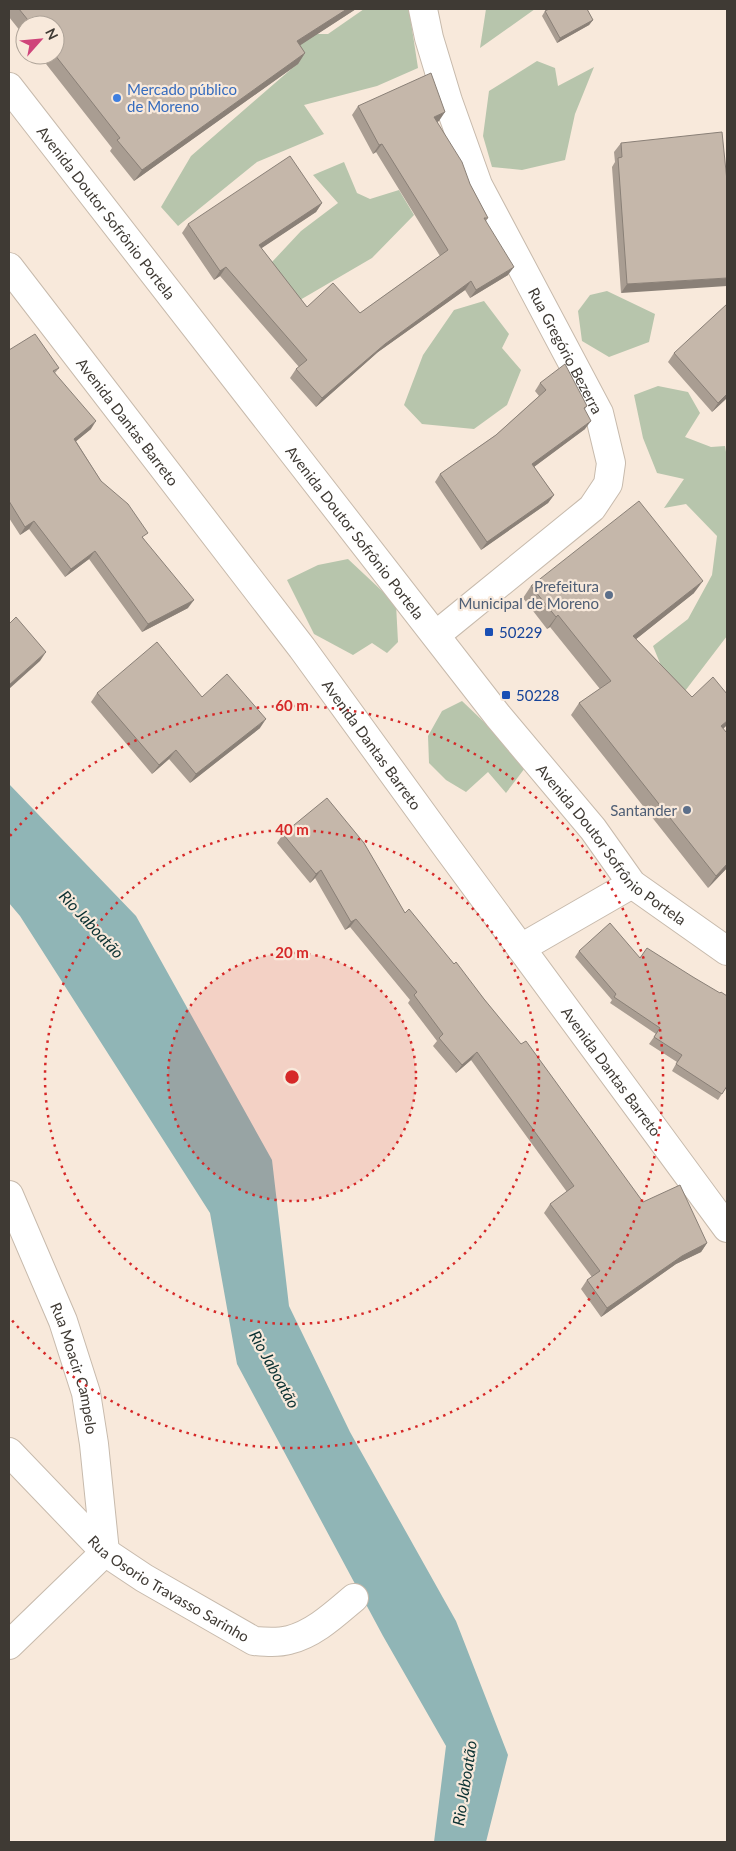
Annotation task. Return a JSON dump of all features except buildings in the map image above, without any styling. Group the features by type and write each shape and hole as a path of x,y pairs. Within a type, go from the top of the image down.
{"street":[{"name":"Rua Gregório Bezerra","path":"423,9 429,38 448,101 478,185 599,413 611,463 608,484 592,508 436,635"},
{"name":"Avenida Doutor Sofrônio Portela","path":"9,87 498,716 593,829 632,884 727,951"},
{"name":"Avenida Dantas Barreto","path":"9,267 302,648 727,1228"},
{"path":"521,948 632,884"},
{"name":"Rua Moacir Campelo","path":"9,1195 63,1321 86,1393 94,1444 105,1552"},
{"name":"Rua Osorio Travasso Sarinho","path":"9,1452 105,1552 144,1578 254,1641 290,1640 317,1628 354,1598"},
{"path":"9,1645 105,1552"}],"green space":[{"path":"364,9 409,9 418,68 377,86 304,105 324,134 257,162 178,226 161,207 191,156 297,64 289,51 311,34 328,34"},
{"path":"486,9 535,9 480,48"},
{"path":"537,61 555,68 558,86 594,67 575,114 565,160 522,170 492,167 483,136 489,91"},
{"path":"344,162 357,193 370,199 399,190 414,215 372,258 300,300 272,262 301,231 338,203 313,175"},
{"path":"607,291 655,314 649,342 609,357 582,341 578,311 590,295"},
{"path":"484,301 509,334 502,348 521,370 507,405 474,429 422,424 404,405 423,355 454,310"},
{"path":"658,386 688,392 700,413 685,437 711,447 725,446 727,458 727,636 685,691 666,678 653,646 688,619 712,575 717,536 686,504 664,508 684,479 657,473 643,438 634,395"},
{"path":"348,559 396,604 398,642 387,653 372,643 353,655 314,634 287,580 318,565"},
{"path":"462,701 528,764 506,793 488,772 466,792 446,780 429,763 428,736 442,711"}],"water":[{"name":"Rio Jaboatão","path":"9,784 136,916 272,1160 289,1306 350,1432 456,1621 508,1755 486,1842 434,1842 446,1746 383,1636 237,1364 210,1213 20,916 9,903"}],"place":[{"name":"Mercado público de Moreno","path":"117,98"},
{"name":"Prefeitura Municipal de Moreno","path":"609,595"},
{"name":"50229","path":"489,632"},
{"name":"50228","path":"506,695"},
{"name":"Santander","path":"687,810"}]}
